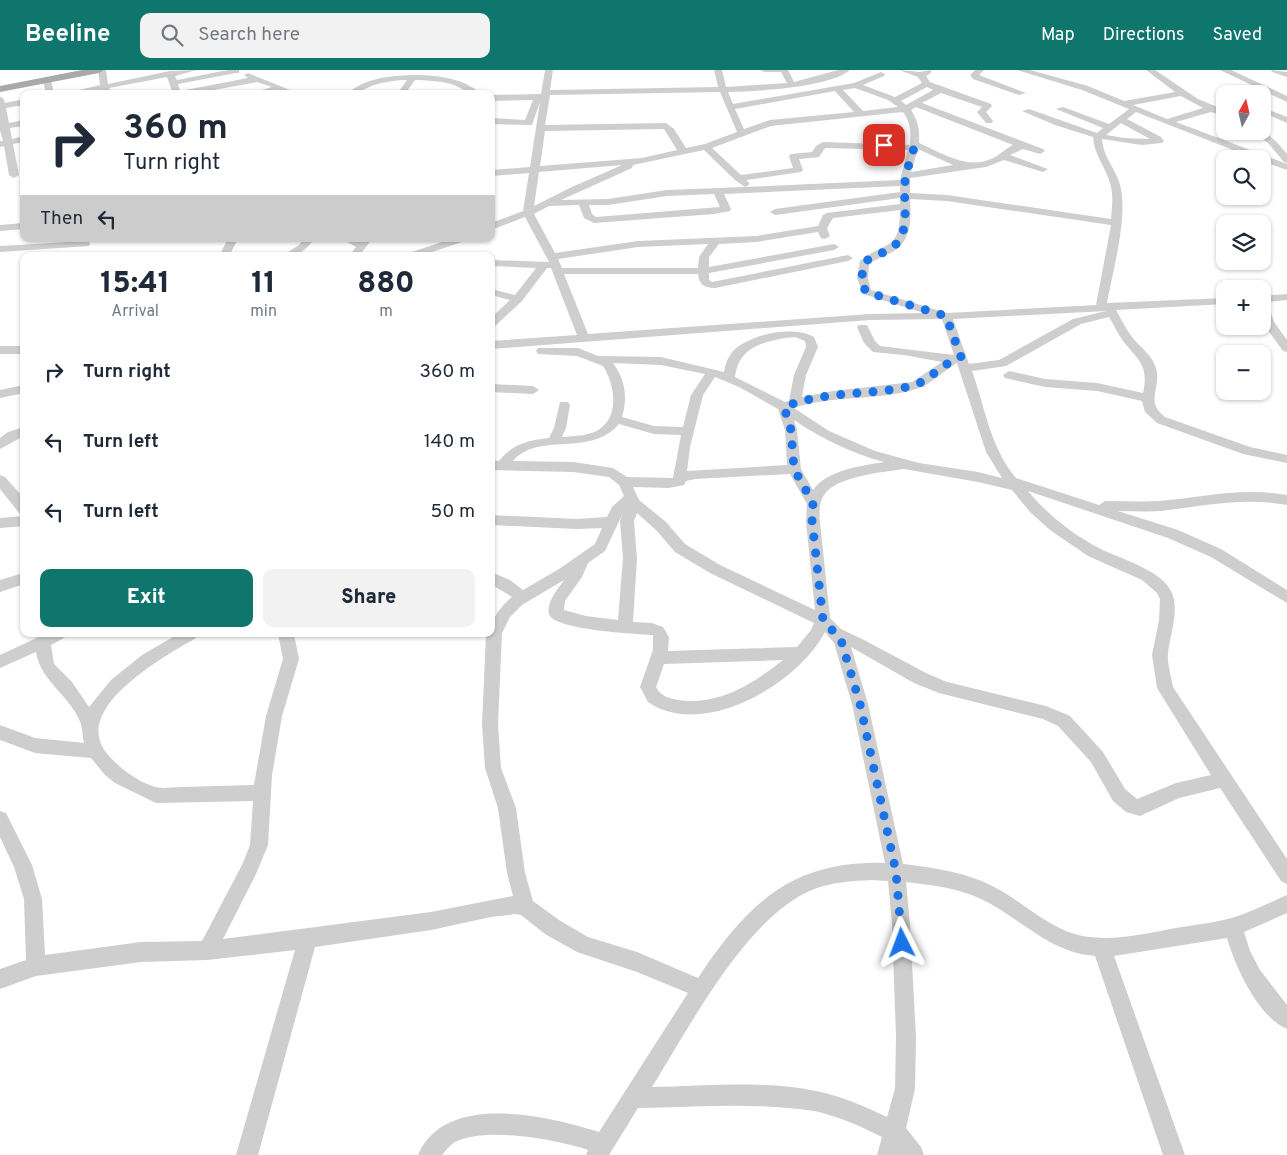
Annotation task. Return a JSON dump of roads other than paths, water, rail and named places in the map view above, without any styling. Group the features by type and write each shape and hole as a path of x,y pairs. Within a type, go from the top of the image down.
{"main road":[{"path":"0,89 101,70"}],"street":[{"path":"101,70 107,90 169,72 193,70"},
{"path":"419,70 447,77 471,90"},
{"path":"495,121 529,123 542,96 549,70"},
{"path":"718,70 723,90 741,132"},
{"path":"764,70 784,70 792,85"},
{"path":"870,70 884,72"},
{"path":"904,70 921,75 927,84 940,90 988,96"},
{"path":"921,75 930,70"},
{"path":"980,70 974,75 976,77 1022,92"},
{"path":"1021,70 1036,76 1070,82"},
{"path":"1051,70 1070,82 1135,109 1287,167"},
{"path":"1150,70 1198,104 1216,111"},
{"path":"1224,70 1287,100"},
{"path":"1275,70 1287,75"},
{"path":"169,84 201,74 234,71 287,90"},
{"path":"495,98 723,90 792,85 842,71 866,82"},
{"path":"169,72 169,84 174,90"},
{"path":"731,107 856,85 884,72"},
{"path":"201,74 209,90"},
{"path":"359,90 378,81 412,78 458,82"},
{"path":"404,90 412,78"},
{"path":"213,90 257,79"},
{"path":"47,80 49,90"},
{"path":"896,100 927,84"},
{"path":"856,85 896,100 906,109 916,133 906,191 904,229 899,242 864,263 861,282 867,309 870,344 877,350 904,351 959,362 1002,363 1077,322 1108,309"},
{"path":"272,90 282,88"},
{"path":"837,89 862,115"},
{"path":"495,172 642,161 706,147 741,132 784,120 862,115 906,109 940,90"},
{"path":"965,92 988,106 981,112 989,121"},
{"path":"1123,104 1185,93"},
{"path":"542,96 540,128 528,213 584,339"},
{"path":"1146,99 1178,118"},
{"path":"1271,106 1287,100"},
{"path":"15,175 14,156 4,143 2,127 7,110 20,104"},
{"path":"916,104 1023,146 1040,150"},
{"path":"1060,109 1109,127"},
{"path":"1098,137 1135,109"},
{"path":"1167,122 1210,110"},
{"path":"1026,111 1098,137 1117,140 1159,141 1120,119"},
{"path":"1271,113 1287,120"},
{"path":"2,127 20,124"},
{"path":"540,128 666,126 673,133 683,152"},
{"path":"1098,137 1104,163 1113,178 1116,188 1116,223 1108,309 1126,336 1143,356 1150,369 1151,383 1147,407 1150,412 1161,420 1248,451 1287,459"},
{"path":"4,143 20,140"},
{"path":"1268,140 1285,154"},
{"path":"804,187 794,156 816,155 819,148 823,145 914,146 963,166"},
{"path":"822,228 827,217 831,215 906,191 963,166 986,164 1023,146"},
{"path":"706,147 749,189"},
{"path":"0,158 14,156"},
{"path":"1002,156 1043,168"},
{"path":"495,225 528,213 575,189 642,161"},
{"path":"738,178 798,170"},
{"path":"548,203 608,202 667,193 804,187 906,191 1116,223"},
{"path":"583,203 591,218 613,220 726,209 718,191"},
{"path":"775,212 906,191"},
{"path":"608,202 613,220"},
{"path":"0,228 20,226"},
{"path":"495,320 552,264 638,244 756,239 822,228"},
{"path":"822,228 834,247 848,258 864,263"},
{"path":"716,241 704,257 703,271 705,283 711,286 848,258"},
{"path":"0,249 75,242"},
{"path":"293,252 306,242"},
{"path":"433,252 455,242"},
{"path":"495,263 703,271 834,247"},
{"path":"495,293 518,299"},
{"path":"1271,299 1287,297"},
{"path":"495,345 584,339 867,309 948,319 1216,302"},
{"path":"729,377 733,359 747,346 776,336 796,333 867,309 948,319"},
{"path":"948,319 959,362 992,452 1002,470 1035,509 1078,542 1093,552 1146,576 1163,590 1167,599 1167,620 1160,655 1165,688 1223,780 1287,875"},
{"path":"1271,326 1287,348"},
{"path":"796,333 807,336 812,347 790,405 794,469 813,503"},
{"path":"0,350 20,350"},
{"path":"495,353 568,351 599,359 661,361 729,377 790,405 824,434 863,451 919,468 1015,484 1090,506 1173,534 1216,553 1287,597"},
{"path":"497,465 517,451 533,444 576,440 600,434 606,430 615,419 620,400 610,367 599,359"},
{"path":"790,405 820,397 916,385 959,362"},
{"path":"624,482 653,481 674,484 679,482 688,431 697,395 712,372"},
{"path":"1009,375 1045,383 1096,387 1148,398"},
{"path":"495,388 533,390"},
{"path":"0,394 20,390"},
{"path":"554,441 560,428 564,404"},
{"path":"615,419 654,430 688,431"},
{"path":"0,445 13,435 20,432"},
{"path":"581,562 577,573 558,600 556,613 559,616 603,625 658,632 662,641 649,682 649,692 659,701 692,708 704,707 746,696 802,653 823,620 812,520 813,503 820,490 842,477 858,472 904,464"},
{"path":"497,465 573,467 613,473 624,482 632,500 661,526 680,548 697,560 823,620 841,640 860,704 896,872 901,925 906,1037 906,1089 888,1155"},
{"path":"681,477 716,472 754,473 794,469"},
{"path":"0,480 20,508"},
{"path":"1090,506 1158,506 1235,496 1266,496 1287,500"},
{"path":"495,627 504,613 522,597 581,562 600,546 617,511 632,500"},
{"path":"625,627 630,558 627,521 632,500"},
{"path":"0,523 20,513"},
{"path":"495,520 567,523 611,522"},
{"path":"0,586 20,579"},
{"path":"495,579 522,597"},
{"path":"836,634 859,644 920,678 945,688 1046,713 1064,721 1098,757 1119,795 1132,806 1140,808 1176,790 1223,780"},
{"path":"90,724 100,704 117,683 142,663 186,637"},
{"path":"206,950 250,868 258,845 263,775 274,716 291,659 287,637"},
{"path":"493,637 490,724 493,768 507,808 516,873 525,907"},
{"path":"5,657 38,640 46,665 54,676 71,692 90,724 91,741 101,760 119,776 141,789 156,795 262,793"},
{"path":"658,658 802,653"},
{"path":"0,732 23,743 50,749 96,751"},
{"path":"0,819 23,865 33,899 36,966"},
{"path":"429,1155 436,1144 460,1128 486,1126 552,1130 601,1149 723,956 750,926 780,900 807,882 834,874 896,872 970,884 989,893 1049,932 1067,941 1088,946 1144,943 1233,927 1287,904"},
{"path":"0,979 36,966 141,952 206,950 308,939 431,921 505,906 525,907 552,927 584,945 655,969 702,989"},
{"path":"1233,927 1239,953 1252,978 1287,1019"},
{"path":"247,1155 258,1108 308,939"},
{"path":"1101,946 1174,1155"},
{"path":"632,1098 736,1095 792,1098 837,1106 894,1131 914,1155"}]}
